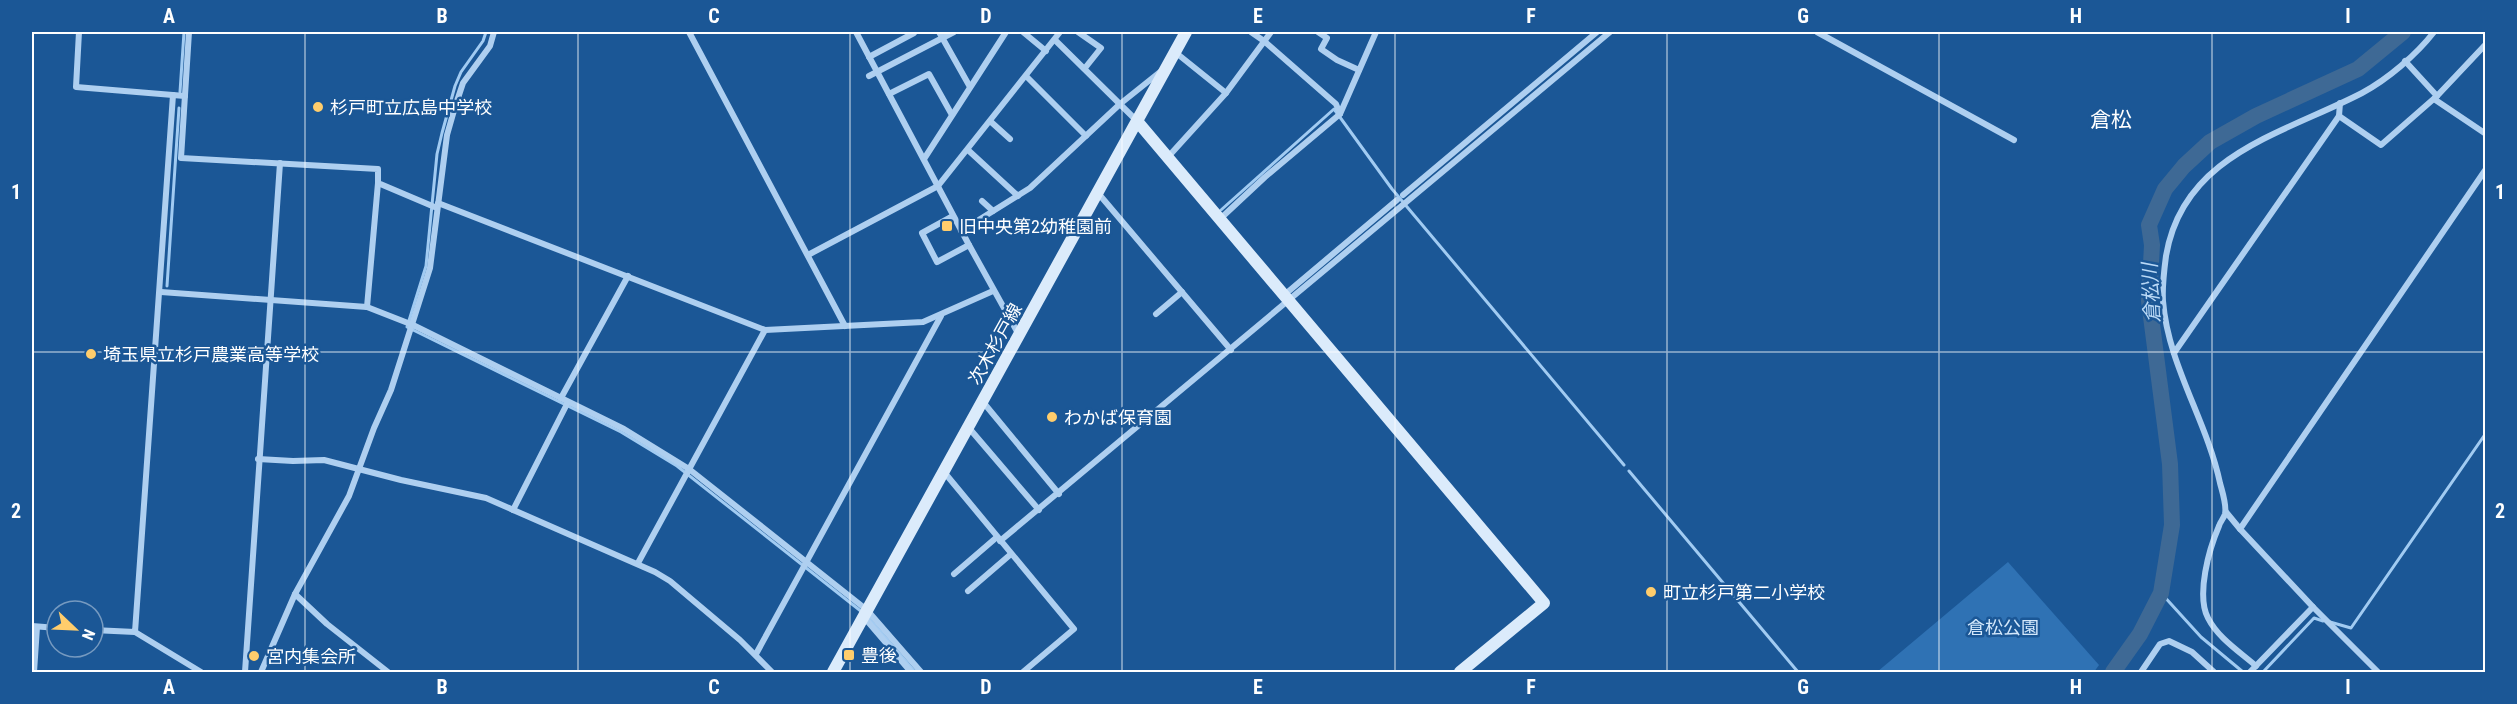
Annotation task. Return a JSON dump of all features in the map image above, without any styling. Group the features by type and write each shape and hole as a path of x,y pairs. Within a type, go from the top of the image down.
{"street":[{"path":"79,32 76,87 185,96"},
{"path":"189,32 181,158 378,169 367,307"},
{"path":"261,672 295,594 349,496 374,428 391,390 430,268 447,135 455,107 463,83 490,46 494,32"},
{"path":"689,32 845,326"},
{"path":"856,32 1019,336"},
{"path":"869,76 878,73 941,35 954,32"},
{"path":"924,159 1006,32"},
{"path":"1023,32 1046,51"},
{"path":"808,255 938,186 1060,32"},
{"path":"1078,32 1101,48 1085,68"},
{"path":"1251,32 1336,104 1340,114"},
{"path":"1168,157 1226,93 1271,32"},
{"path":"1318,32 1327,38 1321,49 1337,60 1359,70"},
{"path":"1220,219 1265,177 1340,114 1376,32"},
{"path":"954,574 1059,494 1231,350 1400,198 1597,32"},
{"path":"1286,299 1610,32"},
{"path":"1817,32 2014,140"},
{"path":"2378,672 2313,607 2226,512 2214,455 2166,328 2163,300 2164,271 2172,227 2186,201 2213,170 2243,149 2363,92 2406,61 2434,32"},
{"path":"869,57 914,33"},
{"name":"次木杉戸線","path":"833,672 1175,52 1181,33"},
{"path":"941,35 970,87"},
{"path":"1055,40 1137,121 1544,603 1460,672"},
{"path":"2339,116 2381,145 2436,98 2485,45"},
{"path":"1175,52 1226,93"},
{"path":"2406,61 2436,98 2486,134"},
{"path":"961,231 1030,188 1120,104 1167,66"},
{"path":"889,94 929,74 952,115"},
{"path":"1026,76 1086,136"},
{"path":"135,632 161,292 173,95"},
{"path":"2174,353 2339,116 2340,103"},
{"path":"990,121 1010,139"},
{"path":"968,150 1018,196"},
{"path":"244,672 280,163"},
{"path":"2240,529 2486,169"},
{"path":"378,183 628,276 765,330 923,322 941,316 993,291"},
{"path":"1098,193 1231,350"},
{"path":"982,201 993,211"},
{"path":"953,216 922,233 937,262 969,245"},
{"path":"513,510 565,400 628,276"},
{"path":"1156,314 1182,291"},
{"path":"161,292 367,307 413,325 624,429 689,469 806,562 865,613 921,672"},
{"path":"756,654 941,316"},
{"path":"638,563 765,330"},
{"path":"983,402 1059,494"},
{"path":"969,428 1039,510"},
{"path":"258,459 324,460 358,470 486,498 638,563 670,581 756,654 772,672"},
{"path":"944,472 1074,629 1023,672"},
{"path":"2226,512 2215,537 2204,577 2203,594 2208,617 2214,626 2256,666"},
{"path":"968,591 1011,554"},
{"path":"295,594 383,671"},
{"path":"2250,672 2313,607"},
{"path":"865,613 911,672"},
{"path":"34,626 34,672"},
{"path":"105,631 135,632 201,672"},
{"path":"2141,672 2160,644 2169,641 2192,652 2214,672"}],"green space":[{"name":"倉松公園","path":"2008,562 2099,665 2094,672 1877,672"}],"waterway":[{"path":"180,92 184,32"},
{"path":"486,32 483,41 461,72 442,133 437,154 426,266 407,327 621,432 677,466 862,612"},
{"name":"倉松川","path":"2113,672 2140,634 2161,593 2172,525 2170,464 2149,301 2152,245 2149,225 2165,189 2184,166 2210,142 2256,116 2358,69 2403,32"},
{"path":"167,286 179,108"},
{"path":"1221,210 1334,109 1392,189 1624,465"},
{"path":"2330,622 2351,628 2486,433"},
{"path":"1629,471 1798,672"},
{"path":"2161,593 2201,637 2243,672"},
{"path":"867,616 915,672"},
{"path":"2263,672 2314,618 2323,621"}],"place":[{"name":"杉戸町立広島中学校","path":"318,107"},
{"name":"旧中央第2幼稚園前","path":"947,226"},
{"name":"埼玉県立杉戸農業高等学校","path":"91,354"},
{"name":"わかば保育園","path":"1052,417"},
{"name":"町立杉戸第二小学校","path":"1651,592"},
{"name":"豊後","path":"849,655"},
{"name":"宮内集会所","path":"254,656"}],"district":[{"name":"倉松","path":"2111,120"}]}
